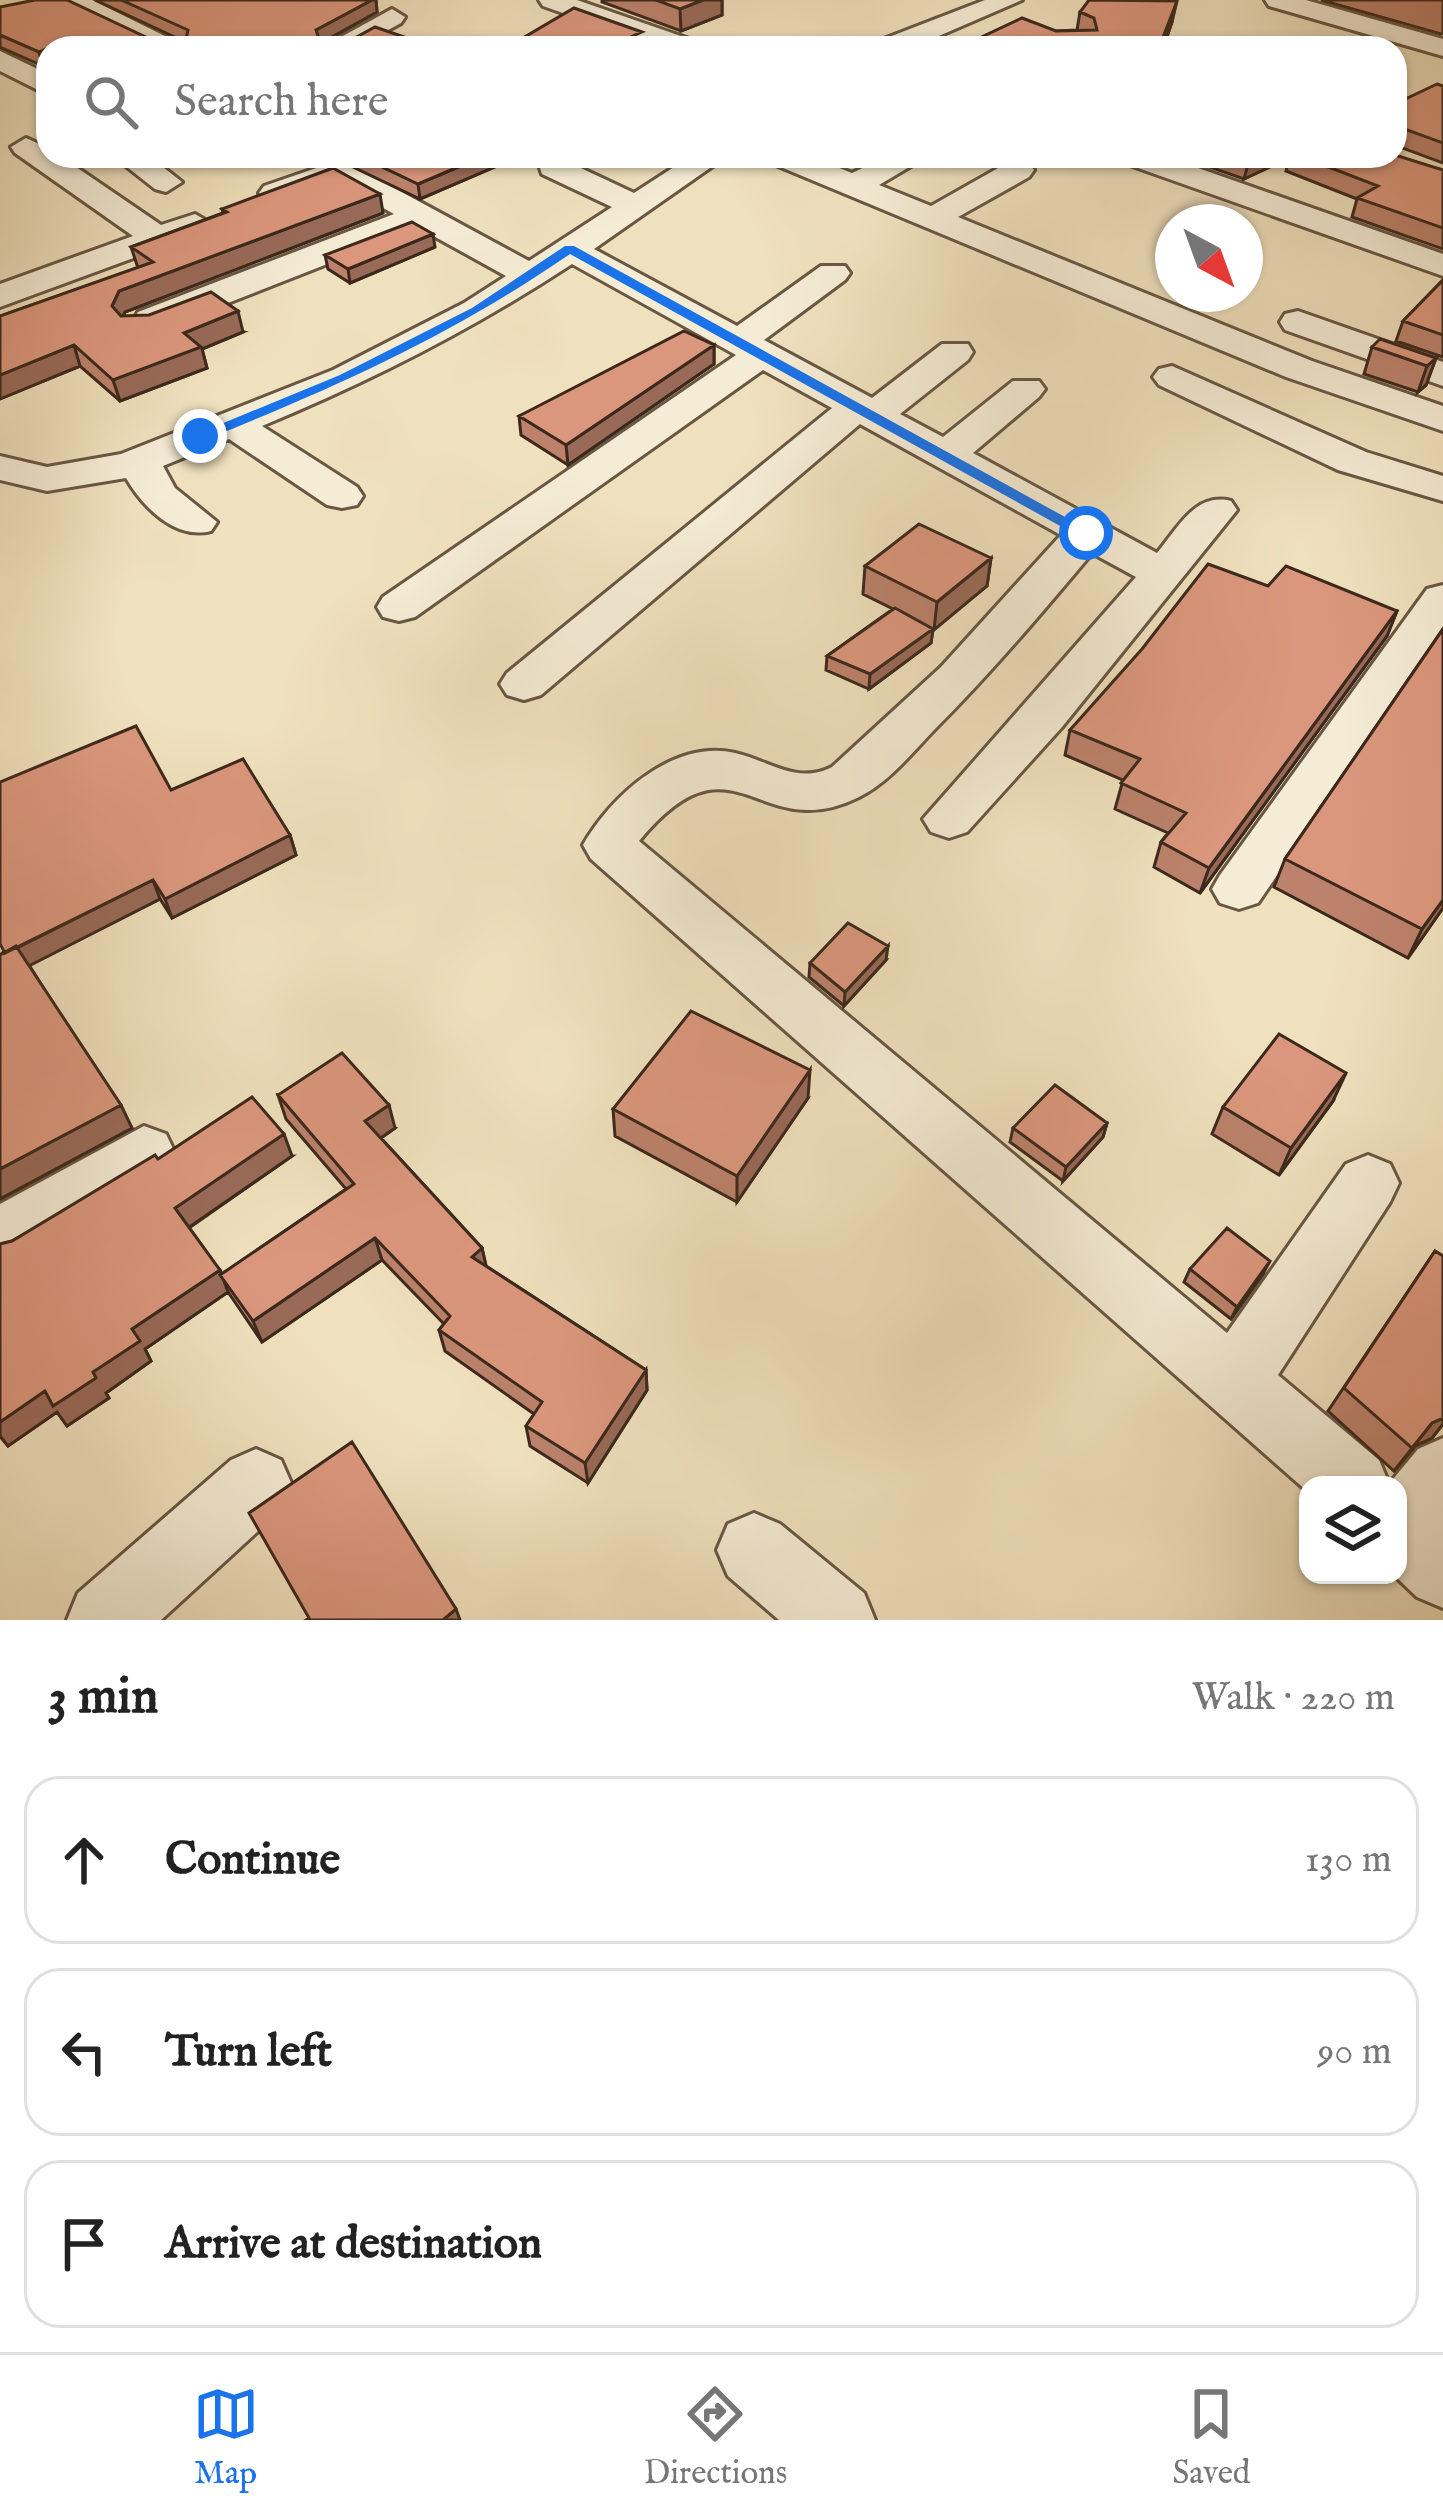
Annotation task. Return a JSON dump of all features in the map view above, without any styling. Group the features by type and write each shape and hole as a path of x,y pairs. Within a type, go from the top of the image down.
{"street":[{"path":"71,0 152,36"},
{"path":"1278,0 1402,36"},
{"path":"541,27 562,3 656,36"},
{"path":"916,36 981,10 1014,13"},
{"path":"136,28 174,15"},
{"path":"357,36 392,17"},
{"path":"626,36 638,29"},
{"path":"1407,38 1443,48"},
{"path":"0,59 36,79"},
{"path":"55,168 158,238"},
{"path":"146,168 166,182"},
{"path":"556,168 636,206"},
{"path":"0,468 47,479 142,459 346,378 477,311 694,168"},
{"path":"813,168 1299,369 1443,418"},
{"path":"855,184 888,168"},
{"path":"1169,168 1443,266"},
{"path":"936,216 1018,170"},
{"path":"8,283 158,238 339,171 531,276"},
{"path":"140,325 420,216"},
{"path":"570,249 1162,574"},
{"path":"399,607 750,347 833,273"},
{"path":"1298,322 1443,375"},
{"path":"524,684 866,411 955,352"},
{"path":"1172,377 1352,461 1443,489"},
{"path":"946,455 1026,388"},
{"path":"232,424 342,496"},
{"path":"142,459 144,478 153,492 196,522"},
{"path":"949,819 1046,715 1216,510"},
{"path":"1086,533 984,654 862,773 823,792 796,794 728,769 698,772 650,800 621,825 609,845 1235,1381 1408,1517"},
{"path":"1239,889 1443,599"},
{"path":"0,1238 144,1153"},
{"path":"1235,1381 1368,1184"},
{"path":"104,1620 256,1485"},
{"path":"754,1550 837,1620"}],"building":[{"path":"67,0 144,36 36,36 36,51 0,35 0,7"},
{"path":"121,0 372,0 316,30 318,36 187,36 188,30"},
{"path":"656,0 703,0 680,9"},
{"path":"1089,0 1177,1 1163,36 984,36 1022,18 1056,31 1097,30 1094,18 1080,12"},
{"path":"574,8 642,32 633,36 526,36"},
{"path":"375,27 401,36 358,36"},
{"path":"1437,84 1443,86 1443,143 1407,130 1407,98"},
{"path":"1407,159 1443,170 1443,228 1357,198 1378,186 1331,168 1407,168"},
{"path":"333,168 380,194 119,291 112,306 121,316 149,315 211,292 238,311 184,333 201,347 113,380 74,345 0,375 0,316 153,262 131,247"},
{"path":"384,168 456,168 418,184"},
{"path":"412,222 433,234 348,269 325,255"},
{"path":"1443,280 1443,335 1403,321"},
{"path":"684,331 714,345 566,445 519,416"},
{"path":"1380,339 1436,358 1427,366 1372,347"},
{"path":"919,524 991,558 937,602 865,566"},
{"path":"1208,564 1268,586 1286,566 1397,611 1209,868 1161,842 1186,813 1121,783 1140,759 1070,730"},
{"path":"895,608 933,629 870,674 827,656"},
{"path":"1443,629 1443,900 1422,929 1285,859"},
{"path":"136,726 171,790 243,759 290,835 165,899 153,880 5,953 0,944 0,782"},
{"path":"848,923 888,946 845,992 810,963"},
{"path":"16,946 121,1105 0,1169 0,955"},
{"path":"691,1011 810,1070 737,1176 613,1109"},
{"path":"1279,1034 1346,1073 1291,1148 1223,1107"},
{"path":"342,1053 389,1105 365,1121 482,1248 472,1257 646,1370 585,1463 526,1426 542,1402 439,1330 450,1316 375,1238 253,1321 220,1275 354,1184 278,1095"},
{"path":"1055,1085 1107,1123 1066,1167 1013,1128"},
{"path":"252,1097 284,1134 175,1208 220,1270 132,1329 140,1341 93,1372 96,1378 53,1406 45,1391 0,1422 0,1244 155,1155 158,1159"},
{"path":"1227,1228 1270,1261 1237,1307 1190,1269"},
{"path":"1435,1251 1443,1256 1443,1418 1432,1423 1412,1448 1344,1388"},
{"path":"352,1442 456,1609 443,1620 306,1620 249,1513"}],"route":[{"path":"200,436 346,378 477,311 570,249 1086,533"}]}
